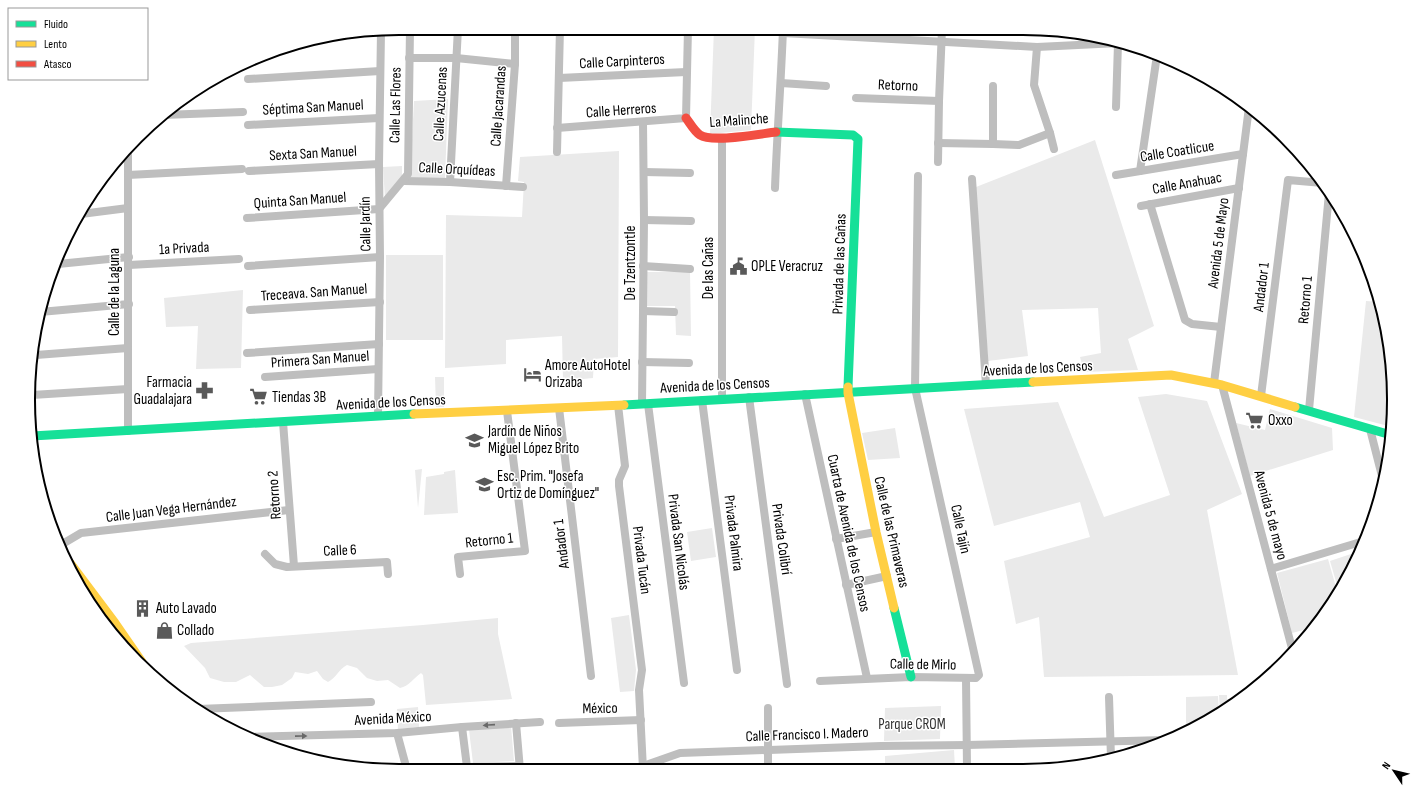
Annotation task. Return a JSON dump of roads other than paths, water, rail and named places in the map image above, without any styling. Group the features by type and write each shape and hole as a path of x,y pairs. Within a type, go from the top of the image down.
{"street":[{"name":"Calle Las Flores","path":"404,181 408,174 410,35"},
{"name":"Calle Azucenas","path":"450,182 458,35"},
{"name":"Calle Jacarandas","path":"506,186 515,64 515,35"},
{"path":"557,152 560,35"},
{"path":"686,118 688,35"},
{"path":"775,188 777,132 782,83 783,35"},
{"path":"861,35 942,42 1037,47 1097,43"},
{"name":"Retorno","path":"938,162 938,101 942,35"},
{"name":"Calle Jardín","path":"378,416 380,302 379,118 381,36"},
{"path":"1037,47 1034,85 1054,149"},
{"path":"1116,107 1119,48"},
{"path":"410,58 456,58 515,64"},
{"path":"1140,171 1156,61"},
{"path":"248,79 380,71"},
{"name":"Calle Carpinteros","path":"559,78 686,72"},
{"path":"782,83 826,86"},
{"path":"993,86 993,144"},
{"name":"Retorno","path":"856,98 938,101"},
{"path":"172,115 243,112"},
{"name":"Avenida 5 de Mayo","path":"1218,384 1221,327 1248,113"},
{"name":"Séptima San Manuel","path":"248,125 379,118"},
{"name":"Calle Herreros","path":"557,128 686,118"},
{"name":"La Malinche","path":"686,118 698,134 706,138 722,138 777,132 856,136"},
{"name":"De Tzentzontle","path":"644,122 642,362 645,404"},
{"path":"938,143 1019,145 1050,133"},
{"name":"Privada de las Cañas","path":"848,393 858,139 856,136"},
{"name":"De las Cañas","path":"722,138 722,399"},
{"name":"Calle Coatlicue","path":"1116,175 1243,154"},
{"name":"Calle de la Laguna","path":"125,159 128,175 129,261 128,431"},
{"name":"Sexta San Manuel","path":"128,175 379,164"},
{"path":"644,172 690,173"},
{"name":"Calle Tajín","path":"918,176 915,388 979,675 978,677"},
{"path":"972,179 986,385"},
{"name":"Andador 1","path":"1261,396 1288,180 1315,182"},
{"name":"Calle Orquídeas","path":"379,209 404,181 450,182 523,187"},
{"name":"Calle Anahuac","path":"1140,206 1239,188"},
{"name":"Retorno 1","path":"1309,410 1328,201"},
{"path":"1150,204 1185,320 1192,324 1221,327"},
{"path":"86,213 128,208"},
{"name":"Quinta San Manuel","path":"247,218 379,209"},
{"path":"644,220 691,221"},
{"path":"248,266 380,257"},
{"name":"1a Privada","path":"61,264 129,261 239,260"},
{"path":"643,266 690,269"},
{"name":"Treceava. San Manuel","path":"250,310 380,302"},
{"path":"46,311 129,304"},
{"path":"643,311 674,312"},
{"path":"247,353 379,344"},
{"path":"38,355 128,348"},
{"path":"642,362 688,363"},
{"name":"Primera San Manuel","path":"264,377 378,369"},
{"name":"Avenida de los Censos","path":"37,436 378,416 645,404 749,397 1171,375 1218,384 1385,433"},
{"name":"Avenida 5 de mayo","path":"1218,384 1291,646"},
{"path":"35,395 128,389"},
{"name":"Calle de las Primaveras","path":"848,393 876,532 911,677"},
{"name":"Cuarta de Avenida de los Censos","path":"805,394 867,678"},
{"name":"Privada Colibrí","path":"749,397 787,684"},
{"name":"Privada Palmira","path":"702,400 737,670"},
{"name":"Privada San Nicolás","path":"645,404 684,683"},
{"name":"Privada Tucán","path":"618,405 625,466 619,480 619,486 642,670 639,690 643,764"},
{"name":"Andador 1","path":"559,408 591,676"},
{"name":"Retorno 1","path":"460,574 458,558 525,551 507,411"},
{"name":"Retorno 2","path":"283,422 294,566"},
{"path":"1370,429 1380,469"},
{"name":"Calle Juan Vega Hernández","path":"65,543 81,533 289,510"},
{"path":"836,539 876,532"},
{"path":"1271,569 1357,543"},
{"name":"Calle 6","path":"265,554 275,564 287,567 387,562 388,574"},
{"path":"846,586 887,576"},
{"name":"Calle de Mirlo","path":"820,681 867,678 911,677 966,679 978,677"},
{"path":"966,679 966,764"},
{"path":"1109,697 1111,753"},
{"path":"206,709 371,702"},
{"path":"768,708 768,764"},
{"name":"México","path":"559,722 641,720"},
{"name":"Avenida México","path":"262,737 397,733 540,722"},
{"path":"516,723 520,764"},
{"path":"462,727 467,764"},
{"path":"397,733 405,764"},
{"name":"Calle Francisco I. Madero","path":"653,764 680,753 881,746 1152,740"}],"place":[{"name":"OPLE Veracruz","path":"738,266"},
{"name":"Amore AutoHotel Orizaba","path":"532,374"},
{"name":"Farmacia Guadalajara","path":"205,391"},
{"name":"Tiendas 3B","path":"259,397"},
{"name":"Oxxo","path":"1255,420"},
{"name":"Jardín de Niños Miguel López Brito","path":"475,440"},
{"name":"Esc. Prim. \"Josefa Ortiz de Domínguez\"","path":"484,485"},
{"name":"Auto Lavado","path":"143,608"},
{"name":"Collado","path":"164,630"}],"park label":[{"name":"Parque CROM","path":"912,724"}]}
